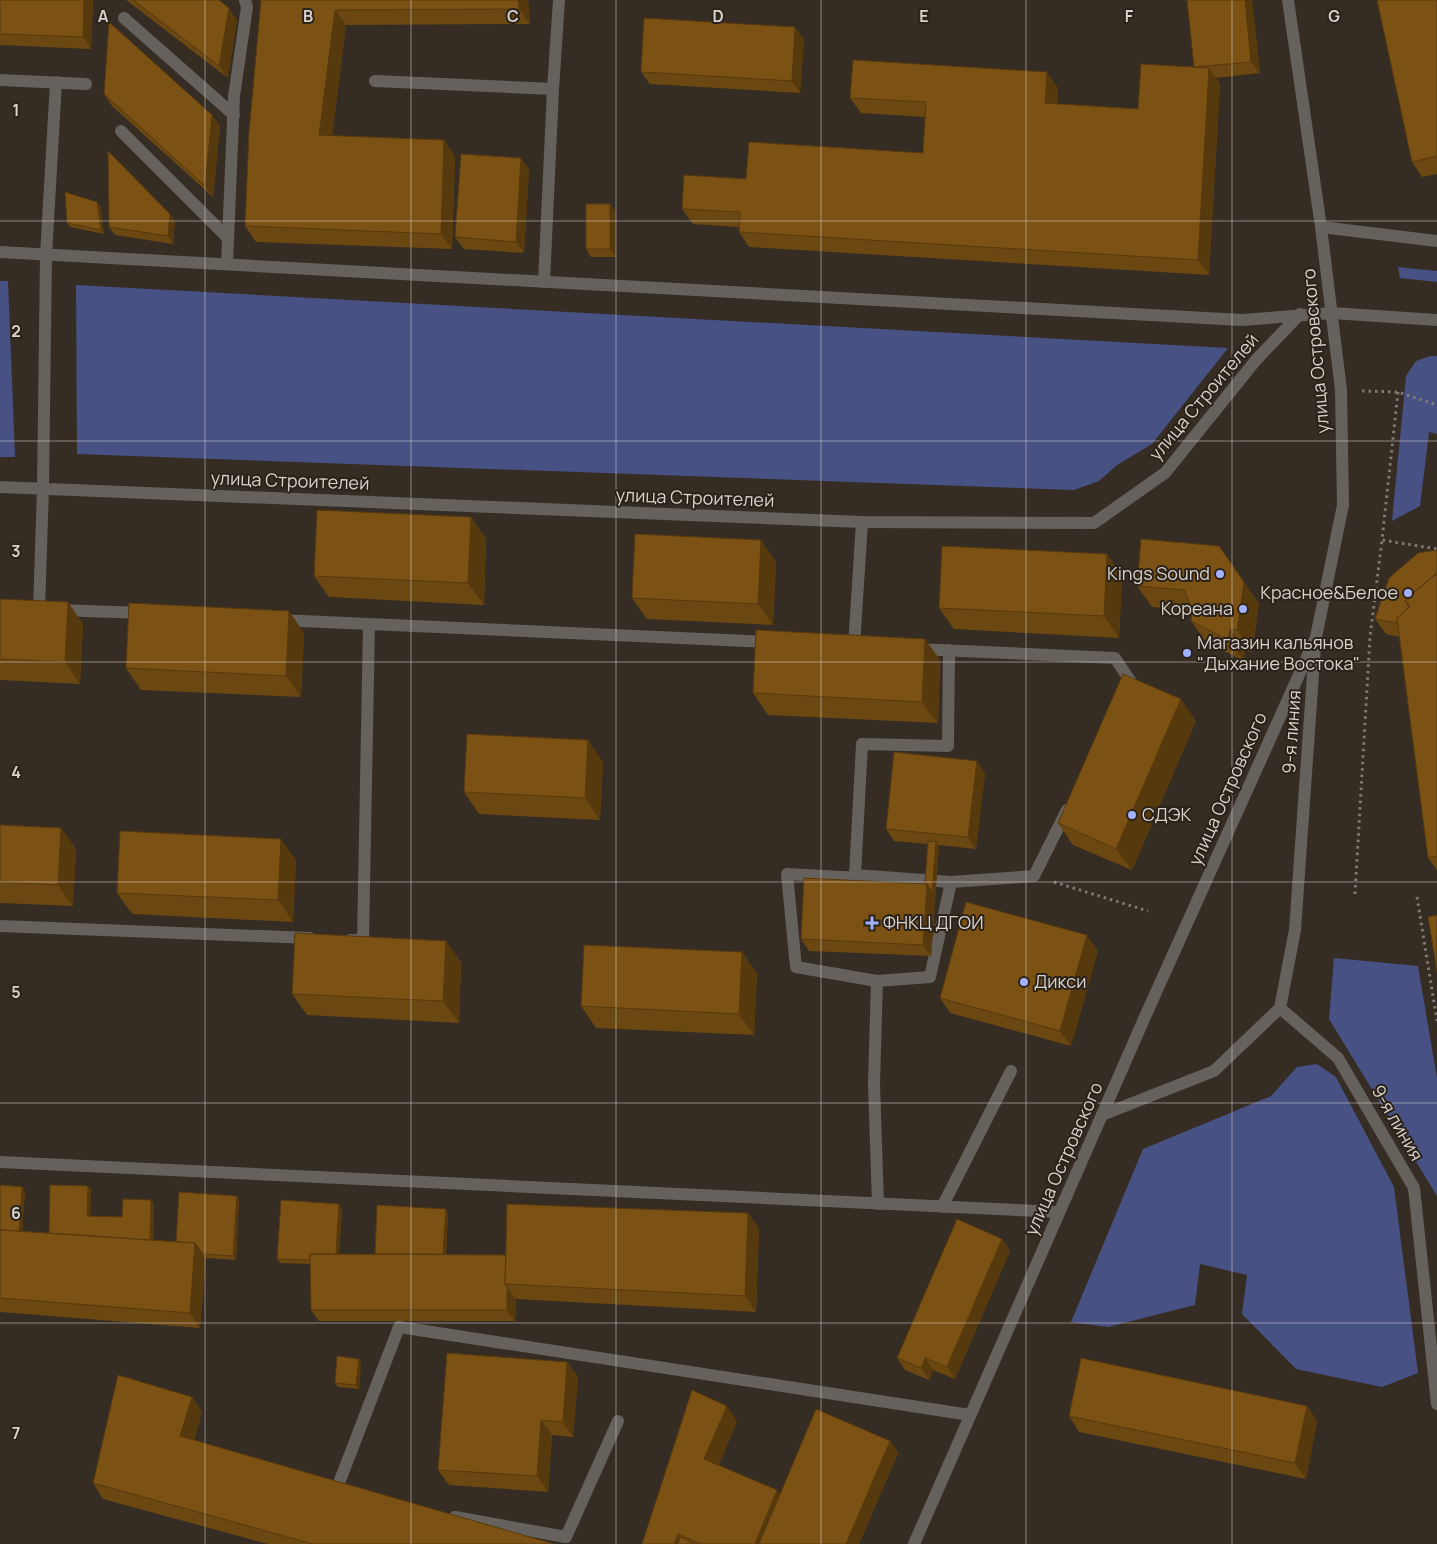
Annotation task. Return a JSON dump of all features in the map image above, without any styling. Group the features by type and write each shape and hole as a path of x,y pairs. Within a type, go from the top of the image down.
{"street":[{"path":"227,264 234,115 248,7 245,0"},
{"path":"544,282 559,0"},
{"name":"улица Островского","path":"914,1544 1059,1212 1316,637 1343,504 1341,390 1321,227 1288,0"},
{"path":"124,18 234,115"},
{"path":"0,80 86,84"},
{"path":"56,82 46,255 43,488 34,609 161,614"},
{"path":"375,82 553,90"},
{"path":"120,131 228,238"},
{"path":"1321,227 1437,241"},
{"name":"улица Строителей","path":"0,252 1242,320 1332,313 1437,320"},
{"name":"улица Строителей","path":"0,487 862,522 1094,523 1165,473 1256,360 1300,314"},
{"path":"862,522 849,646 873,647"},
{"path":"270,619 785,643"},
{"path":"0,926 368,940 369,624"},
{"name":"9-я линия","path":"1316,637 1295,930 1280,1008 1338,1058 1414,1188 1437,1404"},
{"path":"902,648 1115,658 1131,682 1122,700"},
{"path":"949,650 948,746 862,744 855,875 951,882"},
{"path":"951,882 930,976 877,981 796,967 787,874 951,882 1034,876 1074,796"},
{"path":"877,981 874,1084 878,1204"},
{"path":"1102,1115 1214,1070 1280,1008"},
{"path":"942,1207 1011,1071"},
{"path":"0,1162 1059,1212"},
{"path":"344,1498 334,1496 399,1327 970,1415"},
{"path":"440,1515 566,1536 618,1421"}],"path":[{"path":"1341,390 1398,392 1437,405"},
{"path":"1355,894 1370,638 1398,392"},
{"path":"1382,540 1437,549"},
{"path":"1034,876 1148,911"},
{"path":"1417,897 1437,1021"}],"shaded area":[{"path":"1398,267 1437,271 1437,282 1400,278"},
{"path":"0,281 8,281 15,457 0,457"},
{"path":"76,285 1228,348 1152,444 1117,465 1099,481 1074,490 77,454"},
{"path":"1430,356 1437,356 1437,434 1429,432 1420,506 1392,521 1406,376 1416,361"},
{"path":"1334,958 1418,966 1437,1078 1437,1196 1329,1019"},
{"path":"1317,1064 1336,1077 1394,1187 1418,1373 1382,1387 1296,1369 1242,1314 1247,1275 1200,1264 1195,1305 1108,1327 1071,1322 1143,1149 1271,1096 1297,1067"}],"building":[{"path":"0,0 84,0 83,37 0,34"},
{"path":"133,0 219,0 229,8 219,66"},
{"path":"261,0 518,0 519,9 335,10 319,135 444,140 441,234 245,226 249,132"},
{"path":"1187,0 1245,0 1251,62 1194,67"},
{"path":"1377,0 1437,0 1437,156 1412,162"},
{"path":"644,18 795,27 792,81 641,72"},
{"path":"109,22 212,115 205,186 104,94"},
{"path":"853,60 1047,72 1045,103 1138,109 1141,64 1209,68 1198,260 739,232 740,212 682,209 684,175 746,179 749,142 923,153 926,102 850,98"},
{"path":"108,151 170,214 168,236 109,227"},
{"path":"461,154 521,158 516,242 455,237"},
{"path":"65,192 97,202 101,230 67,223"},
{"path":"586,204 610,204 610,249 586,249"},
{"path":"317,510 471,517 468,583 314,576"},
{"path":"635,534 761,540 758,604 632,598"},
{"path":"1141,539 1219,546 1244,582 1237,630 1230,629 1228,640 1191,621 1192,609 1184,590 1137,586"},
{"path":"942,546 1107,554 1104,616 939,608"},
{"path":"1437,550 1437,573 1405,600 1409,607 1397,618 1397,623 1375,619 1389,578 1418,553"},
{"path":"1437,573 1437,856 1428,858 1397,618 1410,606 1405,600"},
{"path":"0,599 68,602 65,662 0,659"},
{"path":"129,603 289,611 286,676 126,668"},
{"path":"756,630 925,639 922,702 753,693"},
{"path":"1123,674 1181,699 1116,849 1058,823"},
{"path":"467,734 588,740 585,798 464,792"},
{"path":"894,752 977,761 968,837 886,829"},
{"path":"0,825 61,828 58,885 0,882"},
{"path":"120,831 281,839 278,900 117,893"},
{"path":"928,841 936,842 932,892 927,884 925,884"},
{"name":"ФНКЦ ДГОИ","path":"804,878 927,884 923,945 801,939"},
{"name":"Дикси","path":"966,902 1087,935 1060,1031 940,998"},
{"path":"1437,915 1437,972 1428,917"},
{"path":"295,933 446,941 443,1001 292,994"},
{"path":"584,945 742,952 739,1014 581,1006"},
{"path":"0,1185 22,1187 19,1231 0,1230"},
{"path":"50,1185 88,1186 87,1216 122,1217 123,1199 151,1200 150,1240 49,1233"},
{"path":"179,1192 237,1196 233,1256 203,1254 195,1243 176,1242"},
{"path":"281,1200 339,1204 336,1254 310,1254 310,1260 277,1259"},
{"path":"507,1204 748,1213 745,1296 505,1284"},
{"path":"377,1205 446,1209 443,1254 375,1254"},
{"path":"957,1219 1002,1239 947,1367 925,1358 921,1368 897,1358"},
{"path":"0,1230 195,1243 190,1313 0,1298"},
{"path":"310,1254 506,1255 505,1284 507,1287 507,1310 311,1310"},
{"path":"447,1353 567,1362 563,1422 541,1420 537,1476 438,1470"},
{"path":"337,1356 359,1359 356,1385 335,1383"},
{"path":"1081,1358 1307,1406 1295,1463 1069,1416"},
{"path":"118,1375 192,1397 180,1436 554,1544 313,1544 93,1483"},
{"path":"692,1390 727,1406 704,1459 777,1490 755,1544 701,1544 678,1534 674,1544 642,1544"},
{"path":"816,1409 890,1441 846,1544 759,1544"},
{"path":"680,1537 695,1544 678,1544"}],"place":[{"name":"Kings Sound","path":"1220,574"},
{"name":"Красное&Белое","path":"1408,593"},
{"name":"Кореана","path":"1243,609"},
{"name":"Магазин кальянов \"Дыхание Востока\"","path":"1187,653"},
{"name":"СДЭК","path":"1132,815"},
{"name":"ФНКЦ ДГОИ","path":"872,923"},
{"name":"Дикси","path":"1024,982"}]}
